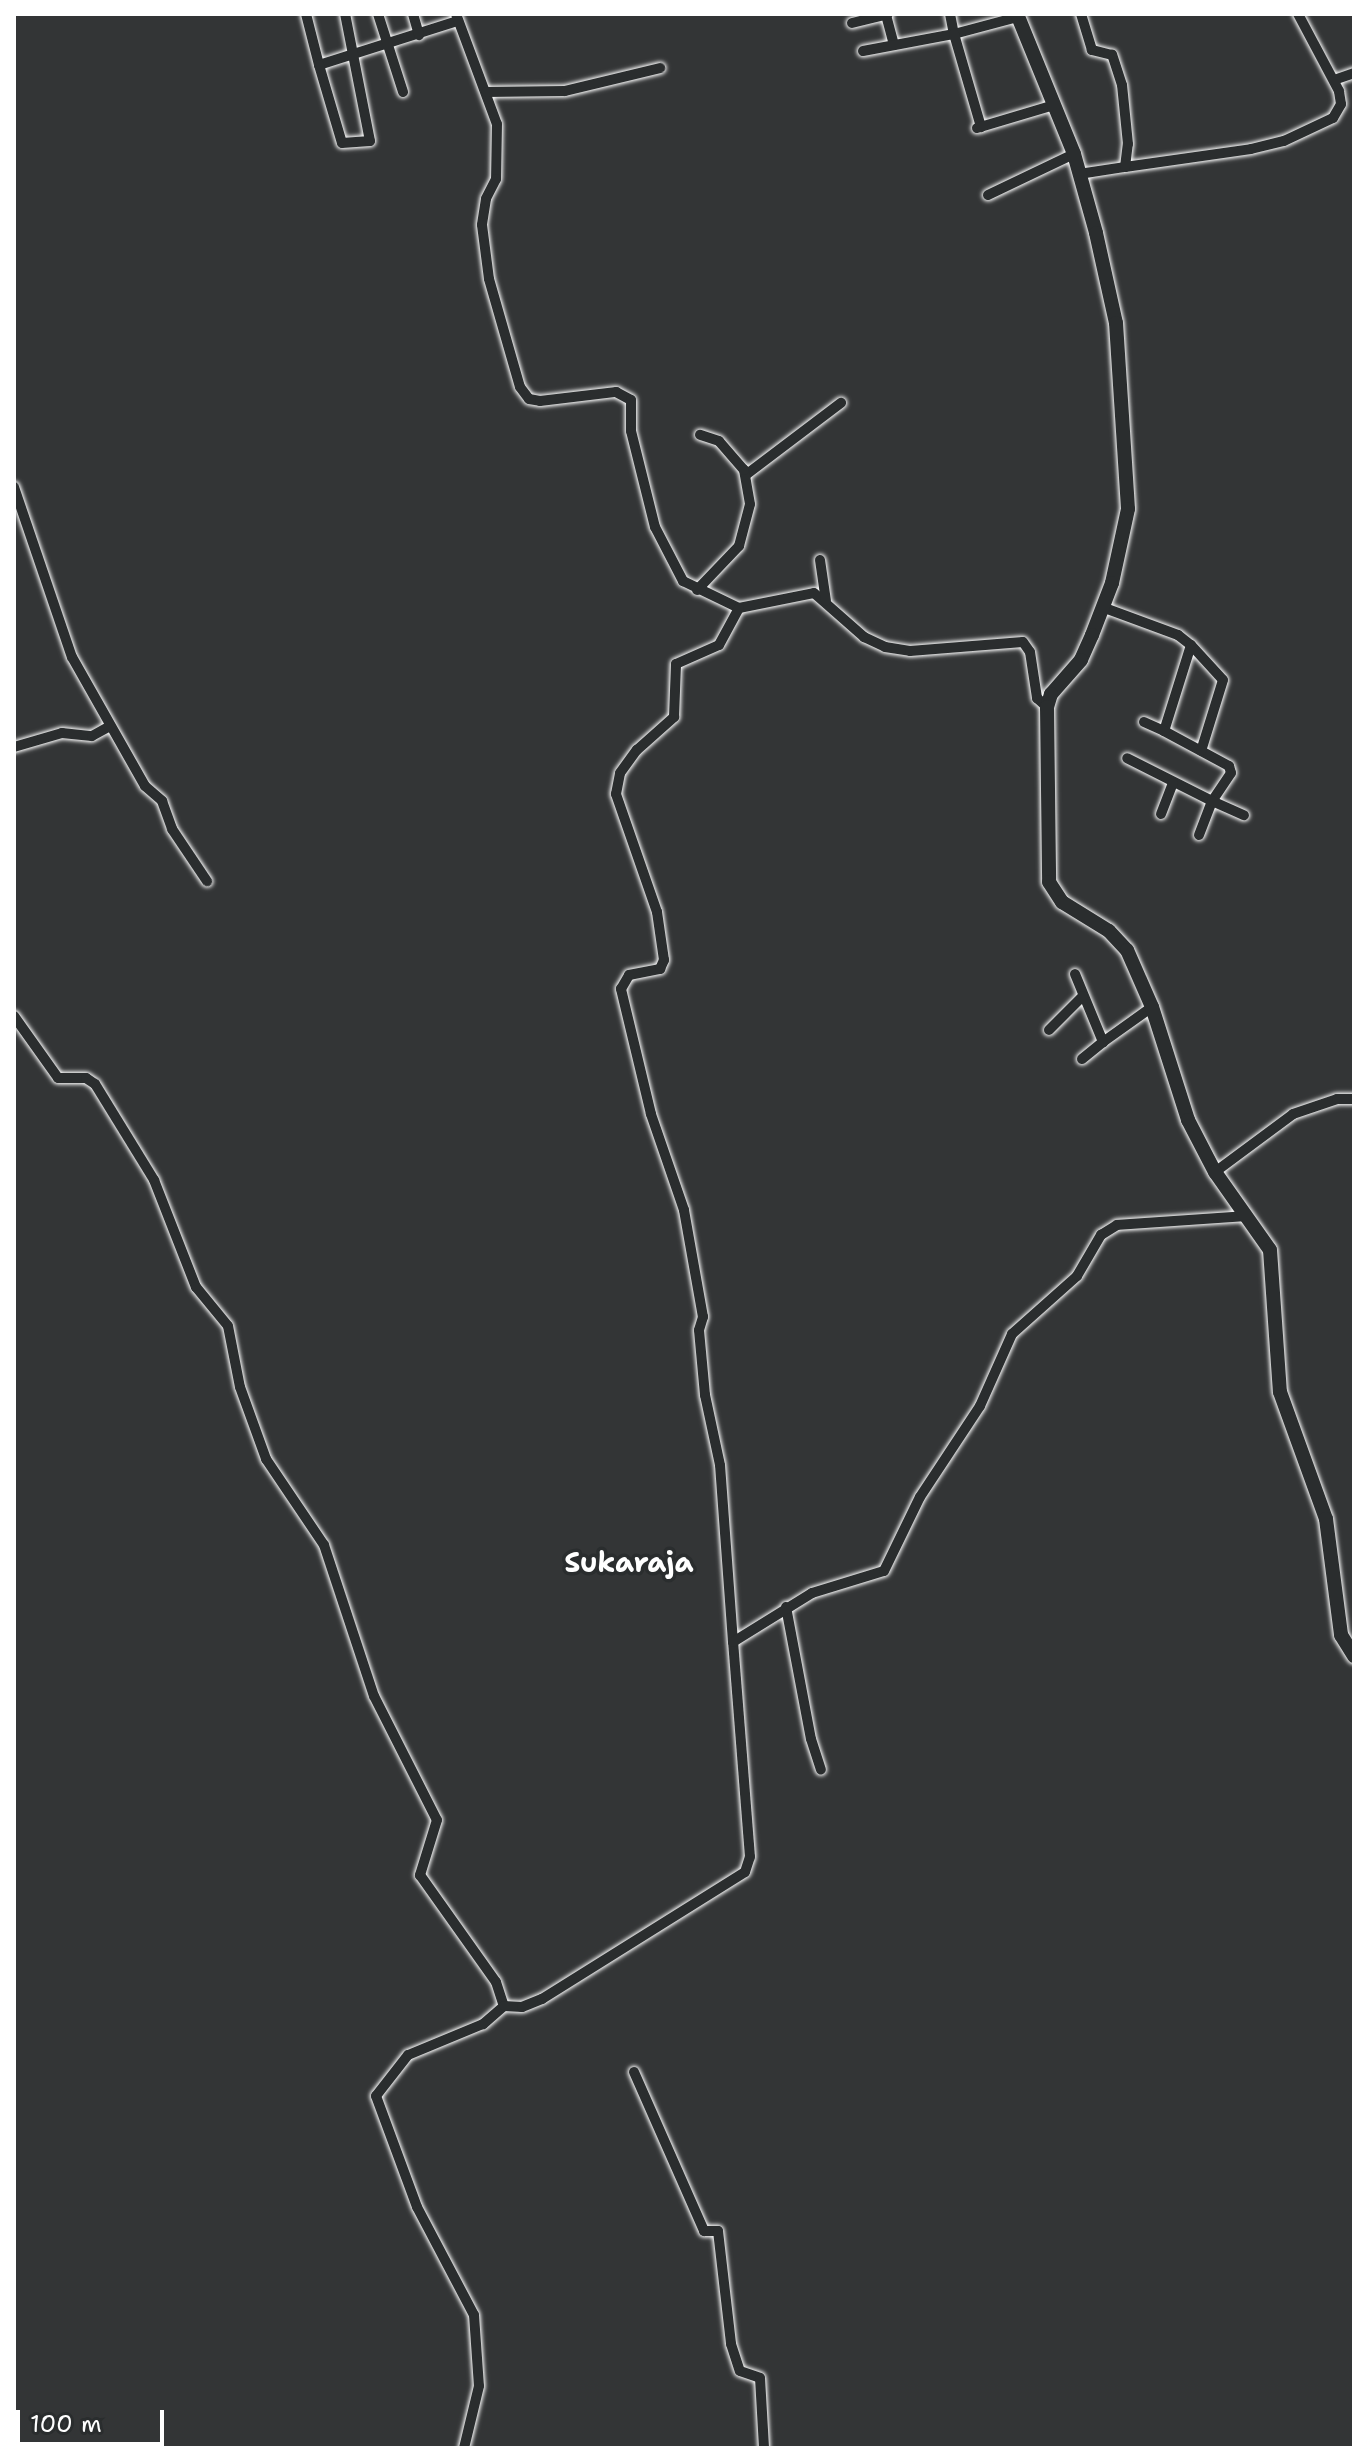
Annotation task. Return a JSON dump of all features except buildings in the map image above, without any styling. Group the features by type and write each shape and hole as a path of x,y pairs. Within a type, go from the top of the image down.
{"main road":[{"path":"1018,15 1051,106 1074,154 1116,323 1123,423 1126,533 1081,660 1055,687 1047,707 1049,882 1062,902 1118,938 1152,1007 1188,1120 1215,1172 1262,1234 1273,1262 1283,1404 1326,1519 1341,1635 1354,1656"}],"street":[{"path":"306,14 342,143 368,142 372,138 345,14"},
{"path":"378,14 403,92"},
{"path":"413,14 419,35"},
{"path":"852,23 887,14 894,45"},
{"path":"950,14 978,128 1051,106"},
{"path":"1081,14 1092,50 1111,53 1122,85 1125,167"},
{"path":"1079,174 1284,141 1339,112 1335,79 1298,14"},
{"path":"863,51 954,34 1018,15"},
{"path":"319,65 388,46 457,18 497,124 498,161 482,225 489,279 520,387 529,399 540,401 616,392 631,400 631,431 655,527 683,581 739,608 814,593 864,637 885,647 910,651 1023,642 1030,652 1037,698 1047,707"},
{"path":"486,92 565,91 660,68"},
{"path":"1335,79 1352,74"},
{"path":"988,195 1074,154"},
{"path":"747,474 841,403"},
{"path":"697,590 743,539 750,504 747,474 719,441 700,435"},
{"path":"14,487 56,621 110,726 207,881"},
{"path":"820,560 826,601"},
{"path":"1102,607 1178,635 1223,680 1201,751"},
{"path":"464,2448 479,2386 474,2315 417,2207 376,2096 408,2055 483,2024 504,2006 522,2007 542,1999 745,1872 750,1857 720,1465 705,1395 699,1330 703,1317 684,1210 651,1114 621,989 624,978 660,969 664,960 657,912 616,794 620,773 637,750 674,717 676,664 719,645 739,608"},
{"path":"1164,731 1191,645"},
{"path":"1144,722 1231,769 1212,801 1199,835"},
{"path":"14,747 62,733 92,736 110,726"},
{"path":"1127,758 1244,815"},
{"path":"1161,814 1173,783"},
{"path":"1075,974 1103,1042"},
{"path":"1049,1030 1083,996"},
{"path":"1082,1059 1152,1007"},
{"path":"14,1016 58,1078 86,1078 95,1084 154,1180 196,1287 228,1326 240,1387 266,1459 324,1545 374,1696 437,1820 420,1875 496,1982 504,2006"},
{"path":"1215,1172 1293,1114 1337,1099 1354,1099"},
{"path":"733,1642 812,1593 884,1571 920,1497 980,1406 1017,1326 1077,1276 1108,1229 1246,1216"},
{"path":"786,1607 811,1739 821,1769"},
{"path":"634,2072 704,2231 718,2231 731,2344 742,2373 760,2379 764,2448"}],"district":[{"name":"Sukaraja","path":"629,1562"}]}
